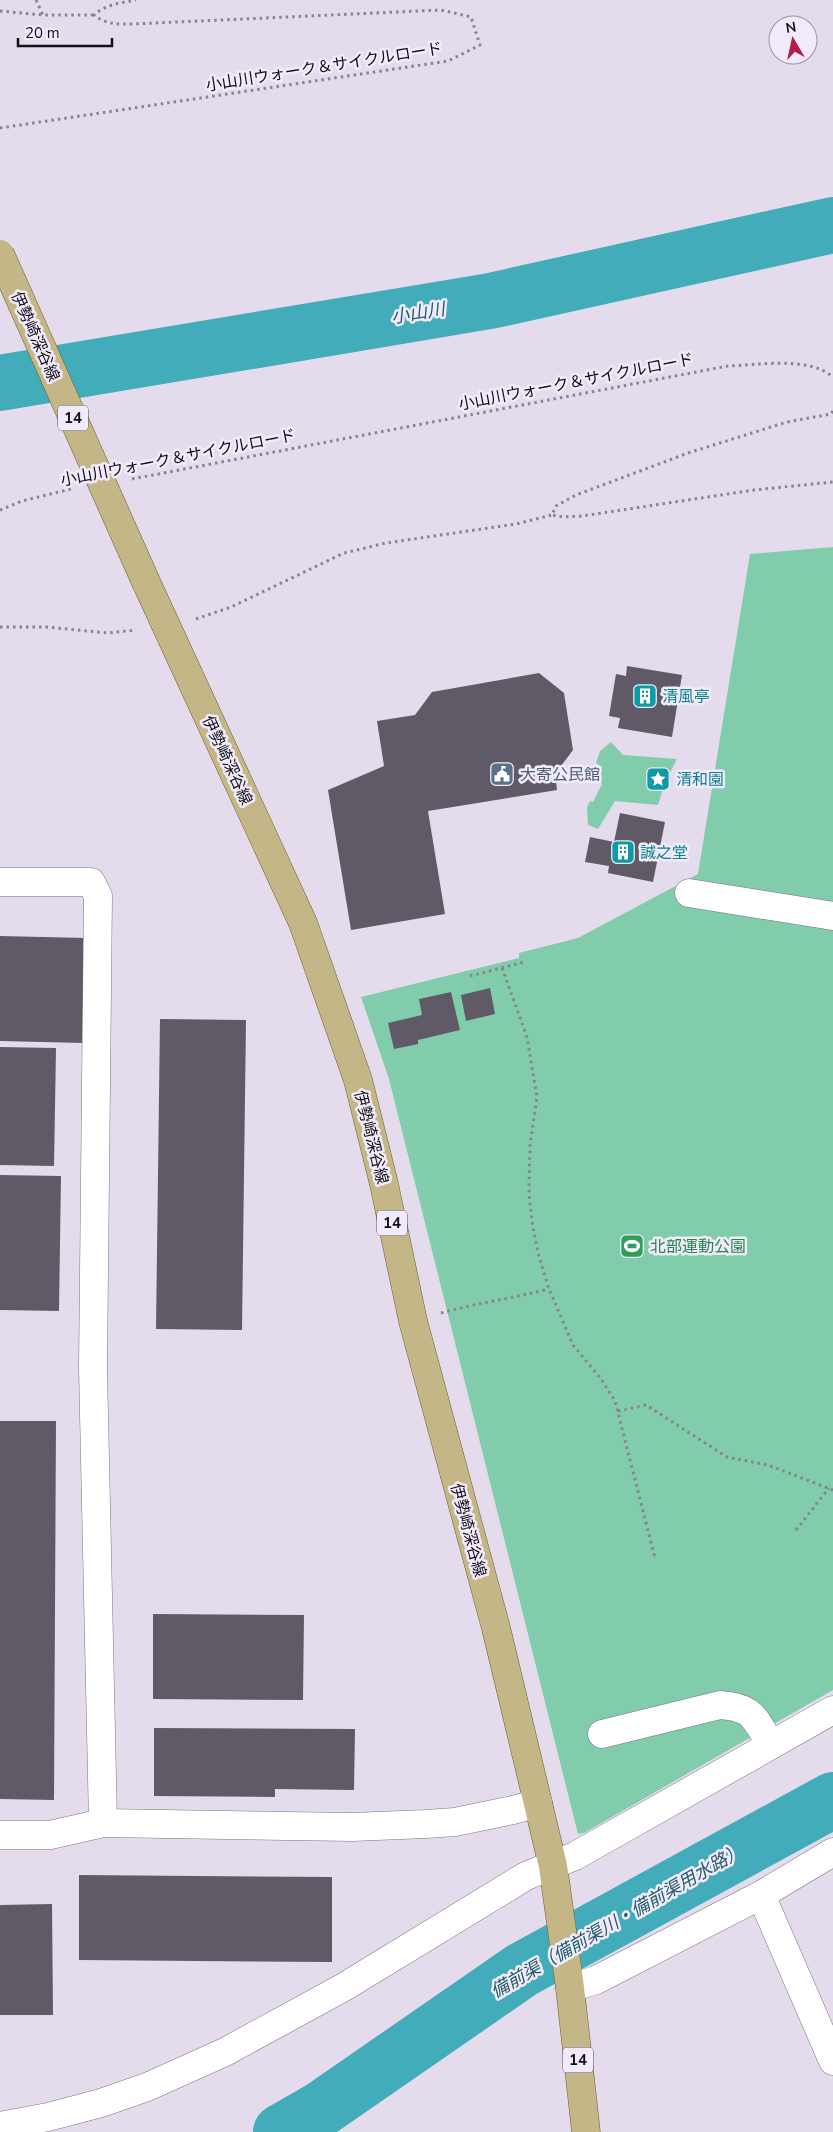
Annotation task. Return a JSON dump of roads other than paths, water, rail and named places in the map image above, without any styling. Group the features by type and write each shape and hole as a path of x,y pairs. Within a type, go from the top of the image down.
{"main road":[{"name":"伊勢崎深谷線","path":"0,254 146,582 303,923 358,1080 384,1184 413,1321 496,1628 538,1803 554,1880 570,1988 586,2132"}],"street":[{"path":"0,882 91,882 98,896 93,1368 103,1823"},
{"path":"689,893 833,916"},
{"path":"602,1734 720,1705 738,1706 751,1713 771,1745"},
{"path":"0,2126 48,2117 101,2103 147,2087 225,2052 344,1987 526,1876 554,1880 576,1856 833,1710"},
{"path":"0,1835 50,1835 103,1823 352,1827 455,1822 538,1803"},
{"path":"570,1988 596,1980 761,1895 833,1852"},
{"path":"761,1895 833,2061"}],"waterway":[{"name":"小山川","path":"0,383 490,301 833,225"},
{"name":"備前渠（備前渠川・備前渠用水路）","path":"281,2132 321,2109 522,1970 833,1800"}],"place":[{"name":"清風亭","path":"645,696"},
{"name":"大寄公民館","path":"502,774"},
{"name":"清和園","path":"658,779"},
{"name":"誠之堂","path":"623,852"},
{"name":"北部運動公園","path":"632,1246"}]}
